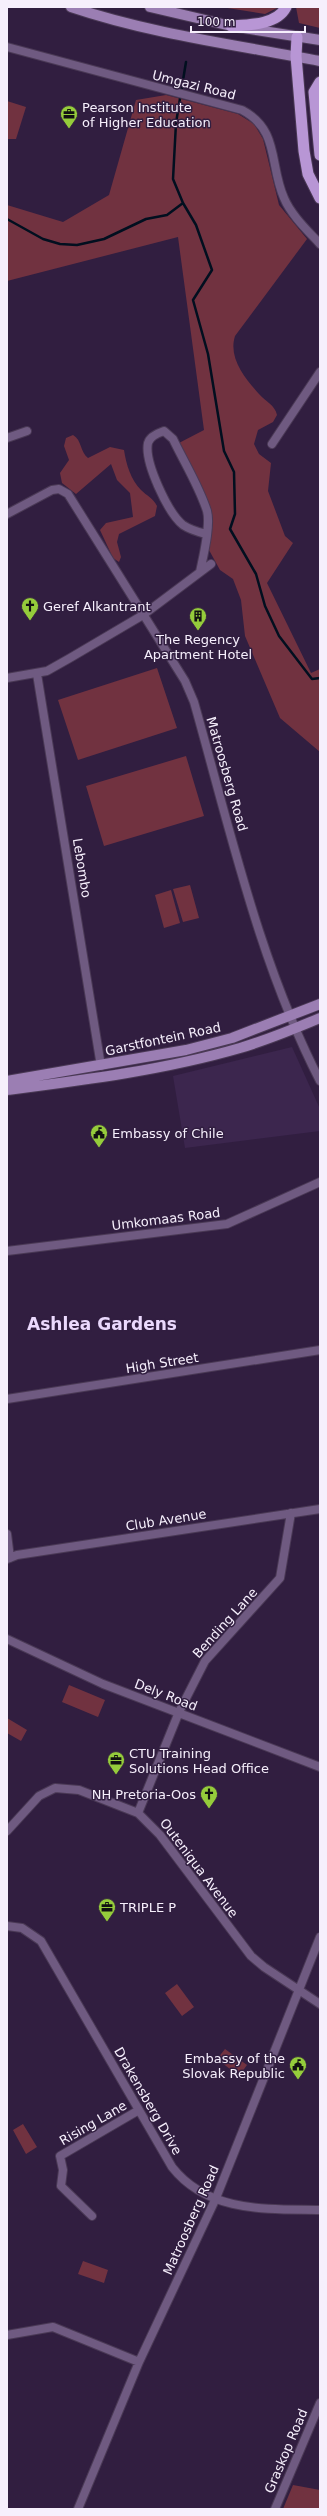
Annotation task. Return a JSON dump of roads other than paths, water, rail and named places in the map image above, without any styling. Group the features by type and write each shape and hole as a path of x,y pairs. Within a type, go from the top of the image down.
{"highway":[{"path":"230,26 252,24 272,19 280,15 286,7"},
{"path":"297,37 296,56 304,151 308,174 320,198"},
{"path":"320,82 314,92 320,155"}],"main road":[{"path":"71,7 142,26 320,60"},
{"path":"150,7 230,26 320,40"},
{"name":"Garstfontein Road","path":"7,1081 157,1056 217,1042 320,1004"},
{"name":"Garstfontein Road","path":"7,1090 64,1083 188,1061 241,1048 320,1018"}],"street":[{"name":"Umgazi Road","path":"7,47 242,110 258,120 267,133 280,186 287,204 320,244"},
{"path":"272,444 320,372"},
{"path":"7,438 27,431"},
{"path":"200,572 206,534 207,512 173,439 164,431 160,432 150,438 148,444 150,464 164,498 171,511 183,524 206,534"},
{"name":"Matroosberg Road","path":"7,514 52,490 59,489 68,494 185,681 194,702 266,953 289,1016 320,1081"},
{"path":"7,678 37,674 70,658 143,615 211,564"},
{"name":"Lebombo","path":"37,674 101,1066"},
{"name":"Umkomaas Road","path":"7,1251 227,1224 243,1219 320,1182"},
{"name":"High Street","path":"7,1399 320,1350"},
{"name":"Club Avenue","path":"10,1556 320,1509"},
{"name":"Bending Lane","path":"138,1813 179,1712 205,1661 280,1578 291,1513"},
{"path":"7,1534 10,1556"},
{"name":"Dely Road","path":"7,1639 66,1668 320,1767"},
{"name":"Outeniqua Avenue","path":"7,1831 39,1796 55,1788 79,1790 138,1813 160,1835 251,1956 264,1967 320,2004"},
{"name":"Drakensberg Drive","path":"7,1926 22,1928 41,1941 178,2175 186,2182 216,2198 254,2210 320,2210"},
{"name":"Matroosberg Road","path":"78,2509 139,2362 216,2198 320,1937"},
{"name":"Rising Lane","path":"92,2216 61,2186 63,2170 60,2156 139,2110"},
{"path":"7,2335 53,2327 139,2362"},
{"name":"Graskop Road","path":"275,2509 320,2403"}],"waterway":[{"path":"7,219 43,239 60,244 77,245 104,239 146,219 167,215 183,203 173,179 176,123 186,62"},
{"path":"183,203 196,225 212,270 193,300 208,354 224,451 234,472 235,514 230,529 256,574 265,606 279,636 312,679 320,678"}],"place":[{"name":"Pearson Institute of Higher Education","path":"69,129"},
{"name":"Geref Alkantrant","path":"30,621"},
{"name":"The Regency Apartment Hotel","path":"198,631"},
{"name":"Embassy of Chile","path":"99,1148"},
{"name":"CTU Training Solutions Head Office","path":"116,1775"},
{"name":"NH Pretoria-Oos","path":"209,1809"},
{"name":"TRIPLE P","path":"107,1922"},
{"name":"Embassy of the Slovak Republic","path":"298,2080"}],"district":[{"name":"Ashlea Gardens","path":"102,1324"}]}
